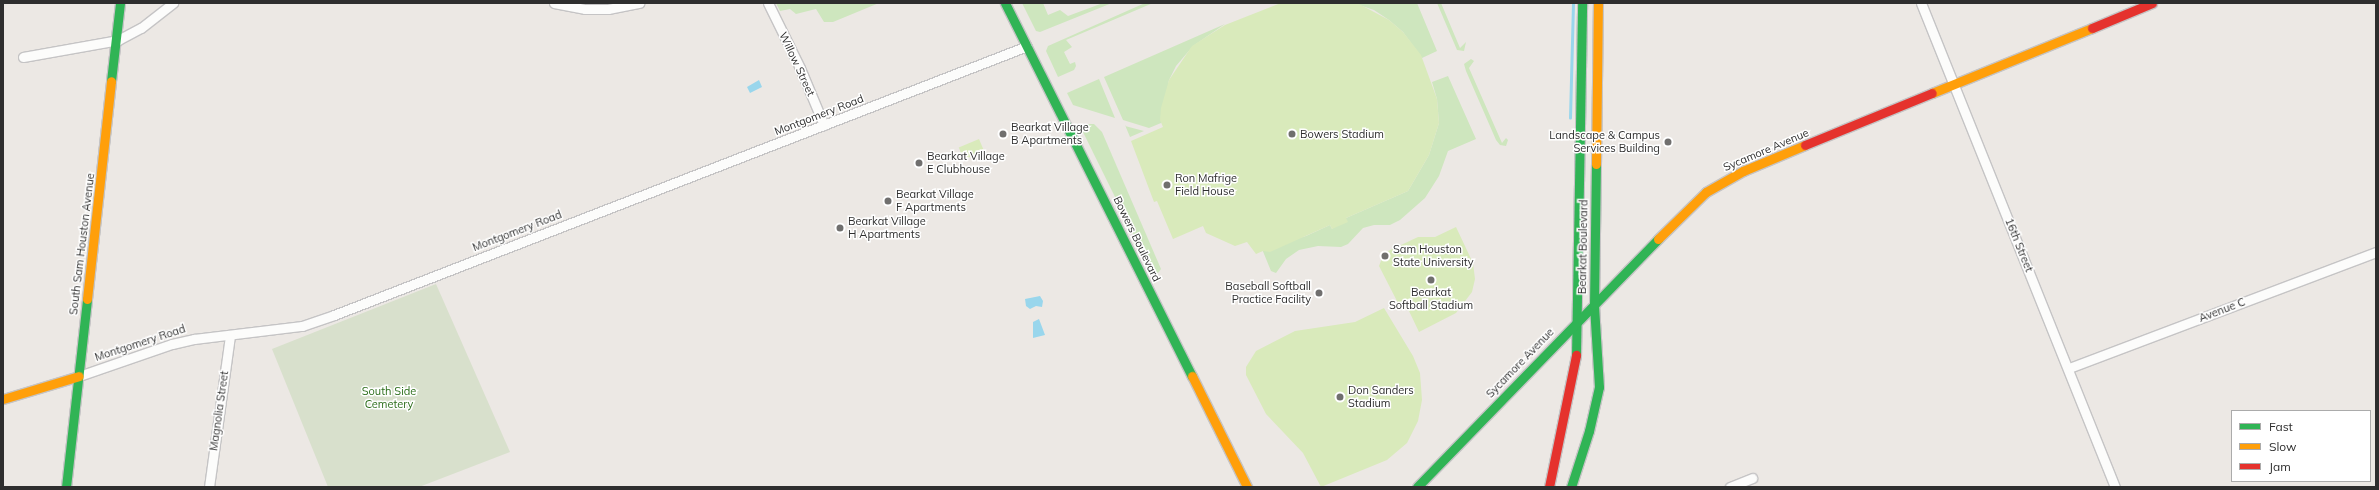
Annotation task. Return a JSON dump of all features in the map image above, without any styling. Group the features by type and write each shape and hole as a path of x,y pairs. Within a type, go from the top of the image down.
{"street":[{"name":"South Sam Houston Avenue","path":"66,487 118,40 120,3"},
{"path":"23,56 118,40 140,28 173,3"},
{"path":"554,3 585,9 608,9 639,3"},
{"name":"Willow Street","path":"768,3 800,68 824,125"},
{"name":"Bowers Boulevard","path":"1005,3 1028,46 1247,487"},
{"name":"Bearkat Boulevard","path":"1549,487 1573,378 1577,352 1582,3"},
{"name":"Bearkat Boulevard","path":"1571,487 1589,431 1599,387 1594,305 1598,3"},
{"name":"16th Street","path":"1921,3 2069,368 2115,487"},
{"name":"Sycamore Avenue","path":"1417,487 1690,206 1723,181 2152,3"},
{"name":"Montgomery Road","path":"3,399 78,376 172,344 230,334 302,326 334,315 1028,46"},
{"name":"Avenue C","path":"2069,368 2376,252"},
{"name":"Magnolia Street","path":"209,487 230,334"},
{"path":"1730,487 1752,478"}],"green space":[{"path":"776,3 879,3 833,22 824,22 816,9 796,14 790,9 780,11"},
{"path":"1022,3 1043,3 1048,15 1060,10 1068,16 1103,3 1112,3 1040,32 1036,31"},
{"path":"1145,3 1153,3 1066,40 1072,47 1064,52 1070,64 1075,62 1076,66 1074,70 1058,77 1046,51 1048,46"},
{"name":"Bowers Stadium","path":"1281,3 1359,4 1389,20 1403,32 1421,55 1437,99 1439,123 1429,155 1408,191 1346,218 1348,222 1332,229 1330,225 1270,252 1263,251 1256,254 1247,242 1235,246 1206,233 1203,226 1173,239 1157,201 1154,202 1131,141 1163,127 1160,120 1161,108 1169,80 1192,46 1225,25"},
{"path":"1353,3 1417,3 1437,51 1422,58 1403,32 1389,20 1374,10"},
{"path":"1437,3 1441,3 1460,48 1466,42 1464,51 1457,50"},
{"path":"1225,24 1193,46 1176,66 1169,80 1161,123 1149,128 1123,120 1104,77"},
{"path":"1471,59 1474,61 1469,68 1502,143 1506,138 1508,140 1506,146 1500,145 1496,140 1466,71 1464,64"},
{"path":"1448,76 1476,139 1448,151 1439,176 1425,198 1400,220 1390,225 1374,225 1363,228 1348,244 1341,247 1318,246 1299,250 1286,259 1276,273 1271,271 1262,249 1306,236 1330,225 1332,229 1346,218 1408,191 1429,155 1439,123 1437,99 1432,82"},
{"path":"1099,79 1115,118 1073,105 1067,93"},
{"path":"1086,124 1094,124 1102,132 1161,269 1158,273 1151,270 1082,130"},
{"path":"1125,126 1144,131 1130,137"},
{"path":"979,139 984,151 964,160 959,148"},
{"name":"Bearkat Softball Stadium","path":"1456,227 1473,263 1475,279 1472,292 1456,313 1419,332 1409,311 1399,305 1379,266 1384,253 1418,237 1435,237"},
{"name":"South Side Cemetery","path":"436,284 510,452 419,487 328,487 272,349"},
{"name":"Don Sanders Stadium","path":"1384,308 1413,356 1420,373 1422,400 1418,421 1407,443 1387,460 1321,487 1303,453 1266,414 1246,375 1246,367 1256,351 1295,331 1355,322"}],"water":[{"path":"759,80 762,87 750,93 747,87"},
{"path":"1040,296 1043,301 1042,307 1036,306 1030,309 1026,306 1025,299"},
{"path":"1039,319 1045,335 1033,338 1033,322"}],"waterway":[{"path":"1570,118 1573,3"}],"traffic: fast":[{"path":"111,81 120,3"},
{"path":"1005,3 1192,376"},
{"path":"1576,355 1582,3"},
{"path":"1571,487 1589,431 1599,387 1594,305 1596,164"},
{"path":"1417,487 1658,239"},
{"path":"66,487 87,299"}],"traffic: slow":[{"path":"1596,164 1598,3"},
{"path":"1932,93 2092,28"},
{"path":"87,299 111,81"},
{"path":"1658,239 1706,192 1743,171 1805,145"},
{"path":"3,399 79,376"},
{"path":"1192,376 1247,487"}],"traffic: jam":[{"path":"2092,28 2152,3"},
{"path":"1805,145 1932,93"},
{"path":"1549,487 1576,355"}],"place":[{"name":"Bearkat Village B Apartments","path":"1003,134"},
{"name":"Bowers Stadium","path":"1292,134"},
{"name":"Landscape & Campus Services Building","path":"1668,142"},
{"name":"Bearkat Village E Clubhouse","path":"919,163"},
{"name":"Ron Mafrige Field House","path":"1167,185"},
{"name":"Bearkat Village F Apartments","path":"888,201"},
{"name":"Bearkat Village H Apartments","path":"840,228"},
{"name":"Sam Houston State University","path":"1385,256"},
{"name":"Bearkat Softball Stadium","path":"1431,280"},
{"name":"Baseball Softball Practice Facility","path":"1319,293"},
{"name":"Don Sanders Stadium","path":"1340,397"}]}
